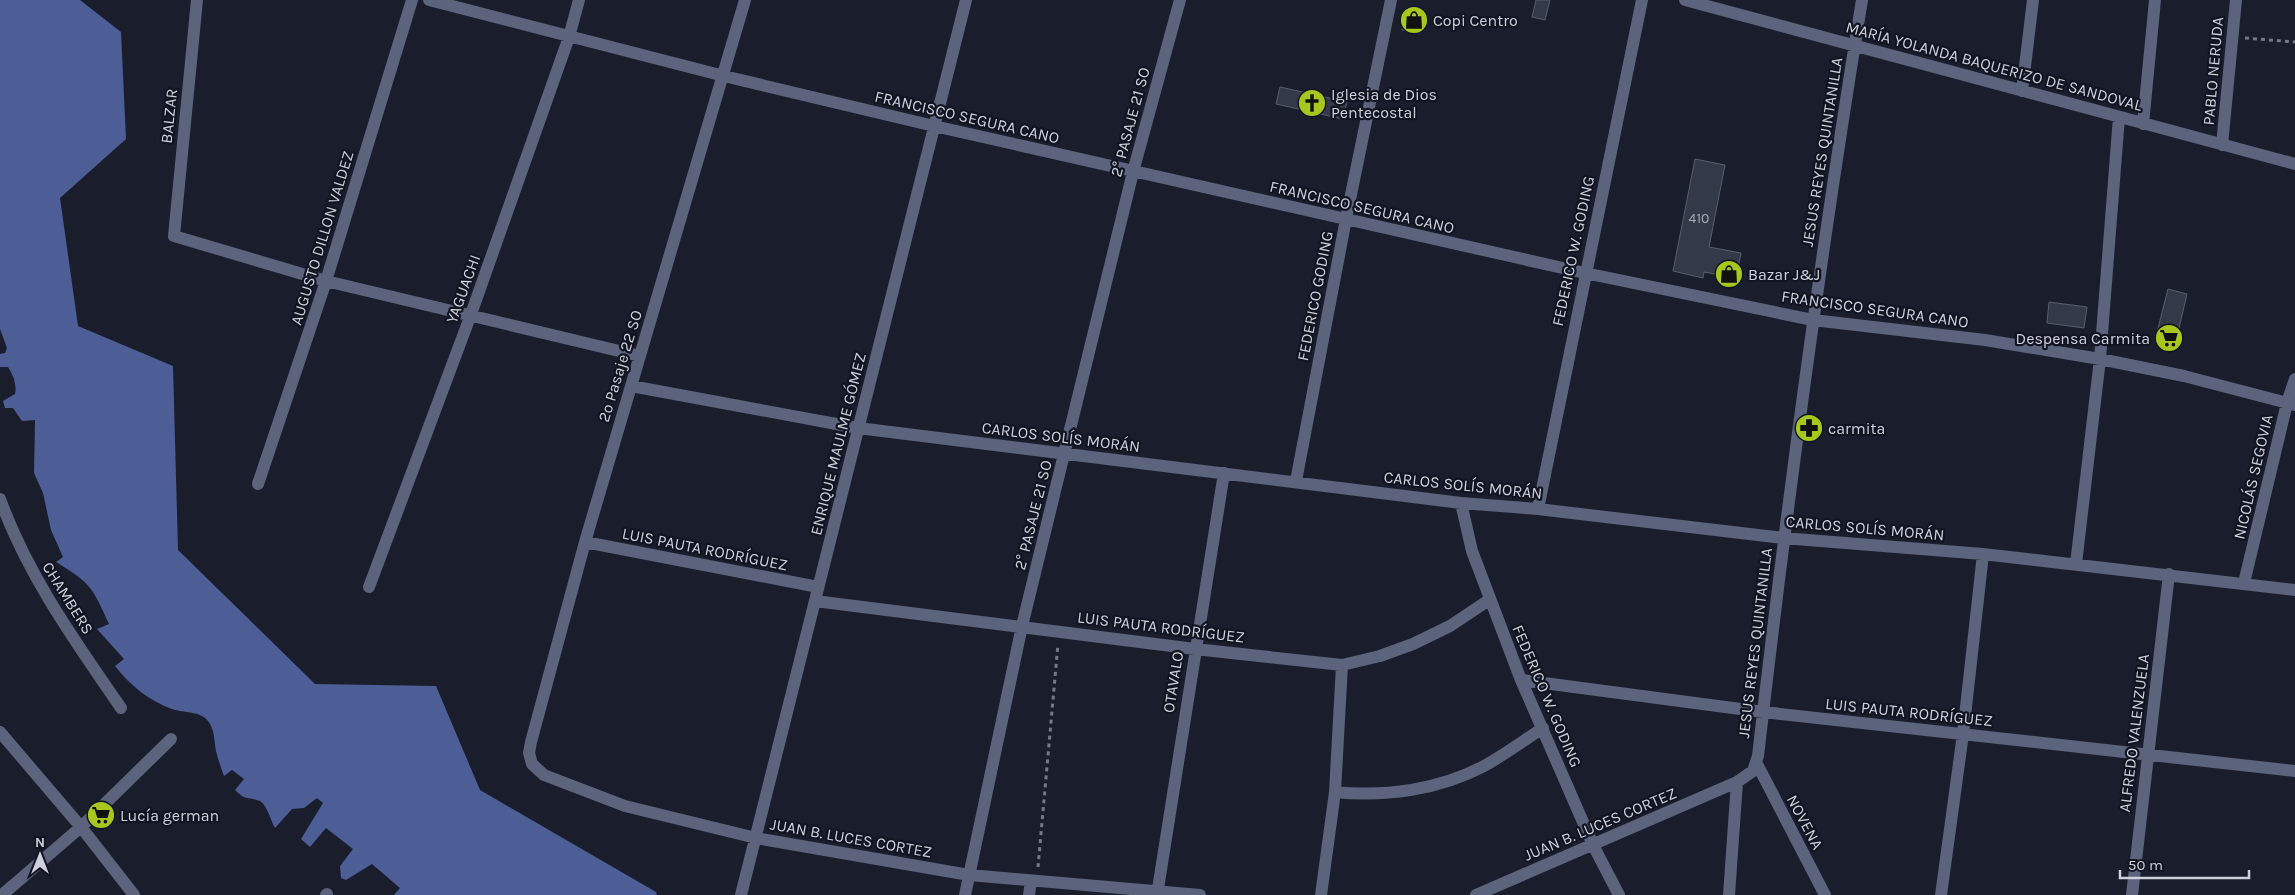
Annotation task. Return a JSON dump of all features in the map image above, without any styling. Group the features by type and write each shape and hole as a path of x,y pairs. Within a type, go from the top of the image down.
{"street":[{"name":"BALZAR","path":"197,0 174,236 326,281"},
{"name":"AUGUSTO DILLON VALDEZ","path":"258,484 326,281 412,0"},
{"name":"FRANCISCO SEGURA CANO","path":"429,0 724,76 934,126 1585,273 1813,320 1985,340 2100,359 2184,376 2291,404"},
{"name":"YAGUACHI","path":"369,587 470,317 569,37 579,0"},
{"name":"2º Pasaje 22 SO","path":"531,742 585,542 724,76 744,0"},
{"name":"ENRIQUE MAULME GÓMEZ","path":"741,895 966,0"},
{"name":"2° PASAJE 21 SO","path":"964,895 1022,626 1133,172 1180,0"},
{"name":"FEDERICO GODING","path":"1296,482 1346,219 1391,0"},
{"name":"FEDERICO W. GODING","path":"1538,509 1642,0"},
{"name":"MARÍA YOLANDA BAQUERIZO DE SANDOVAL","path":"1685,0 1726,5 1855,46 2295,164"},
{"name":"JESUS REYES QUINTANILLA","path":"1757,764 1783,538 1813,320 1862,0"},
{"path":"2022,91 2033,0"},
{"path":"2143,124 2155,0"},
{"name":"PABLO NERUDA","path":"2222,145 2236,0"},
{"path":"2076,564 2100,359 2119,117"},
{"path":"326,281 470,317 640,356"},
{"name":"NICOLÁS SEGOVIA","path":"2244,582 2291,404 2295,379"},
{"name":"CARLOS SOLÍS MORÁN","path":"632,386 858,428 1224,474 1461,503 1538,509 1783,538 1983,554 2244,582 2295,590"},
{"name":"OTAVALO","path":"1158,893 1224,474"},
{"name":"CHAMBERS","path":"0,499 3,518 51,605 121,708"},
{"name":"FEDERICO W. GODING","path":"1461,503 1472,551 1489,600 1521,680 1593,845 1619,895"},
{"name":"LUIS PAUTA RODRÍGUEZ","path":"585,542 818,587"},
{"path":"1941,895 1963,734 1983,554"},
{"name":"ALFREDO VALENZUELA","path":"2132,895 2146,755 2169,574"},
{"name":"LUIS PAUTA RODRÍGUEZ","path":"815,600 1195,649 1342,665 1380,656 1413,644 1450,626 1489,600"},
{"path":"1321,895 1335,792 1342,665"},
{"name":"LUIS PAUTA RODRÍGUEZ","path":"1521,680 1763,712 2295,771"},
{"path":"1335,792 1368,796 1446,782 1484,766 1543,728"},
{"path":"0,732 81,827 134,895"},
{"path":"2,895 81,827 171,739"},
{"name":"JUAN B. LUCES CORTEZ","path":"531,742 529,753 532,764 544,775 625,806 756,838 969,875 1158,893 1200,895"},
{"path":"1729,895 1737,782 1752,771 1757,764"},
{"name":"NOVENA","path":"1757,764 1825,895"},
{"name":"JUAN B. LUCES CORTEZ","path":"1476,895 1737,782"},
{"path":"1030,895 1034,881"}],"path":[{"path":"2232,38 2295,42"},
{"path":"1034,881 1059,631"}],"water":[{"path":"0,0 80,0 121,32 126,139 60,198 78,326 173,366 178,550 315,684 436,686 480,790 656,892 657,895 394,895 400,888 372,864 346,880 341,878 340,866 353,849 326,828 310,847 301,839 323,803 317,798 304,808 292,809 275,828 267,809 260,801 245,797 235,790 244,779 232,770 224,776 216,751 212,728 208,721 201,715 172,709 148,697 127,680 115,666 124,659 97,629 109,624 99,602 90,587 56,562 63,557 51,530 43,493 34,473 35,420 22,421 13,408 5,408 3,401 15,394 15,383 8,367 0,367 0,354 5,353 7,348 0,329"}],"building":[{"path":"1536,0 1550,0 1545,20 1532,17"},
{"name":"Copi Centro","path":"1407,8 1425,11 1420,33 1402,30"},
{"name":"Iglesia de Dios Pentecostal","path":"1280,87 1347,102 1343,119 1276,104"},
{"path":"1695,159 1725,165 1709,247 1741,253 1736,278 1704,272 1703,278 1673,271"},
{"path":"2168,289 2187,294 2175,345 2155,340"},
{"path":"2049,302 2087,307 2084,328 2047,323"}],"place":[{"name":"Copi Centro","path":"1414,20"},
{"name":"Iglesia de Dios Pentecostal","path":"1312,103"},
{"name":"Bazar J&J","path":"1729,274"},
{"name":"Despensa Carmita","path":"2169,338"},
{"name":"carmita","path":"1809,428"},
{"name":"Lucía german","path":"101,815"}]}
